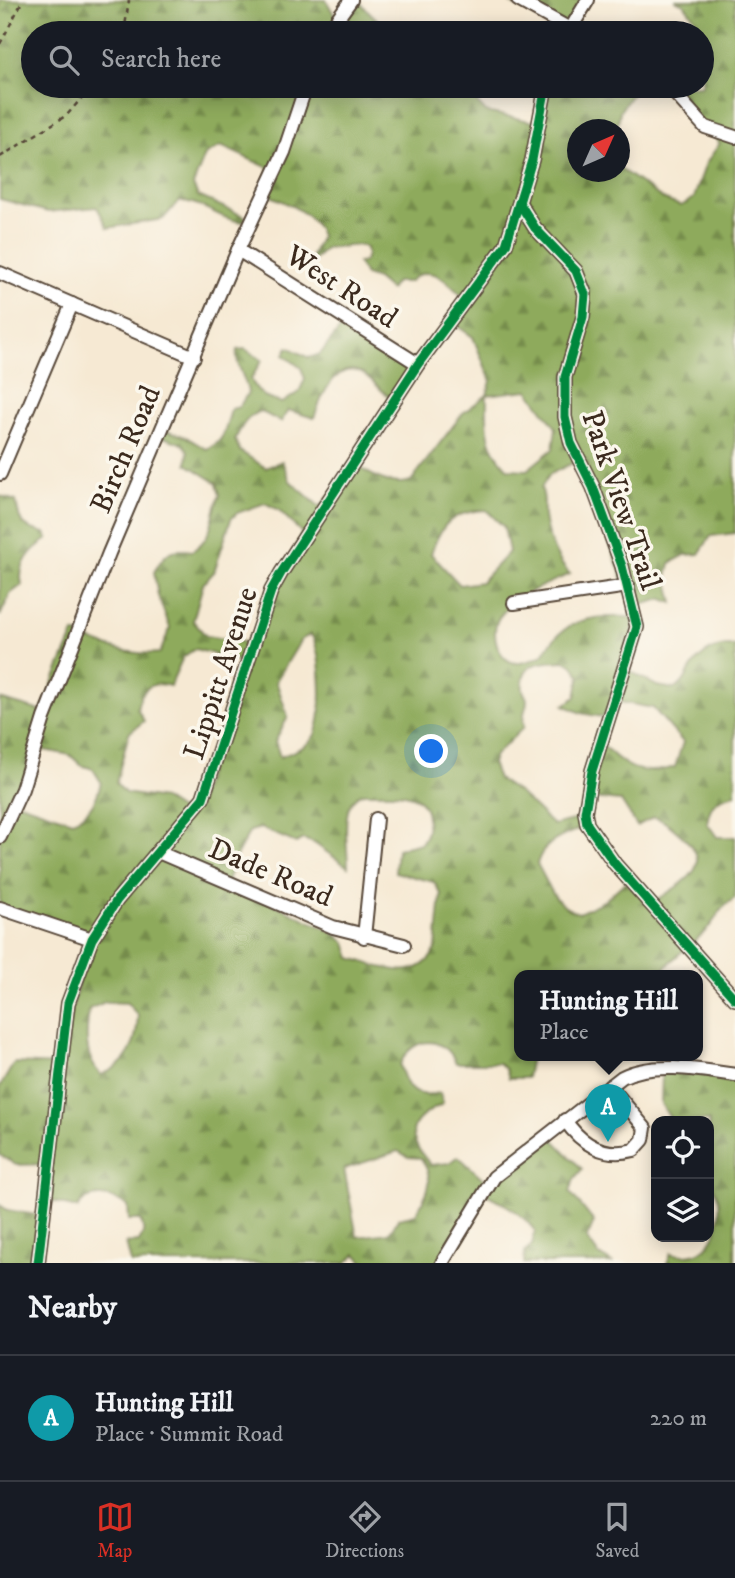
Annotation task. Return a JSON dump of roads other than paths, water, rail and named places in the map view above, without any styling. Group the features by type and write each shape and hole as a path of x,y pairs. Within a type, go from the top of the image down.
{"street":[{"path":"336,21 351,0"},
{"path":"518,0 553,21"},
{"path":"577,21 588,0"},
{"name":"Birch Road","path":"0,837 22,789 37,736 109,553 284,152 302,98"},
{"name":"Lippitt Avenue","path":"38,1263 68,1003 92,939 117,900 203,798 271,591 418,364 497,261 520,204 543,98"},
{"path":"679,98 705,127 735,137"},
{"name":"Park View Trail","path":"520,204 534,228 576,271 585,294 583,317 565,377 565,417 571,443 593,487 628,586 637,627 592,771 585,813 587,824 615,864 735,999"},
{"name":"West Road","path":"239,250 418,364"},
{"path":"0,273 194,357"},
{"path":"0,474 72,304"},
{"path":"514,603 628,586"},
{"path":"364,937 376,819"},
{"name":"Dade Road","path":"158,852 333,927 404,945"},
{"path":"0,908 92,939"},
{"path":"442,1263 494,1177 610,1086 632,1072 642,1071 667,1069 735,1075"},
{"path":"565,1120 573,1133 594,1149 615,1153 634,1150 643,1140 645,1128 610,1086"}],"place":[{"name":"Hunting Hill","path":"608,1142"}]}
